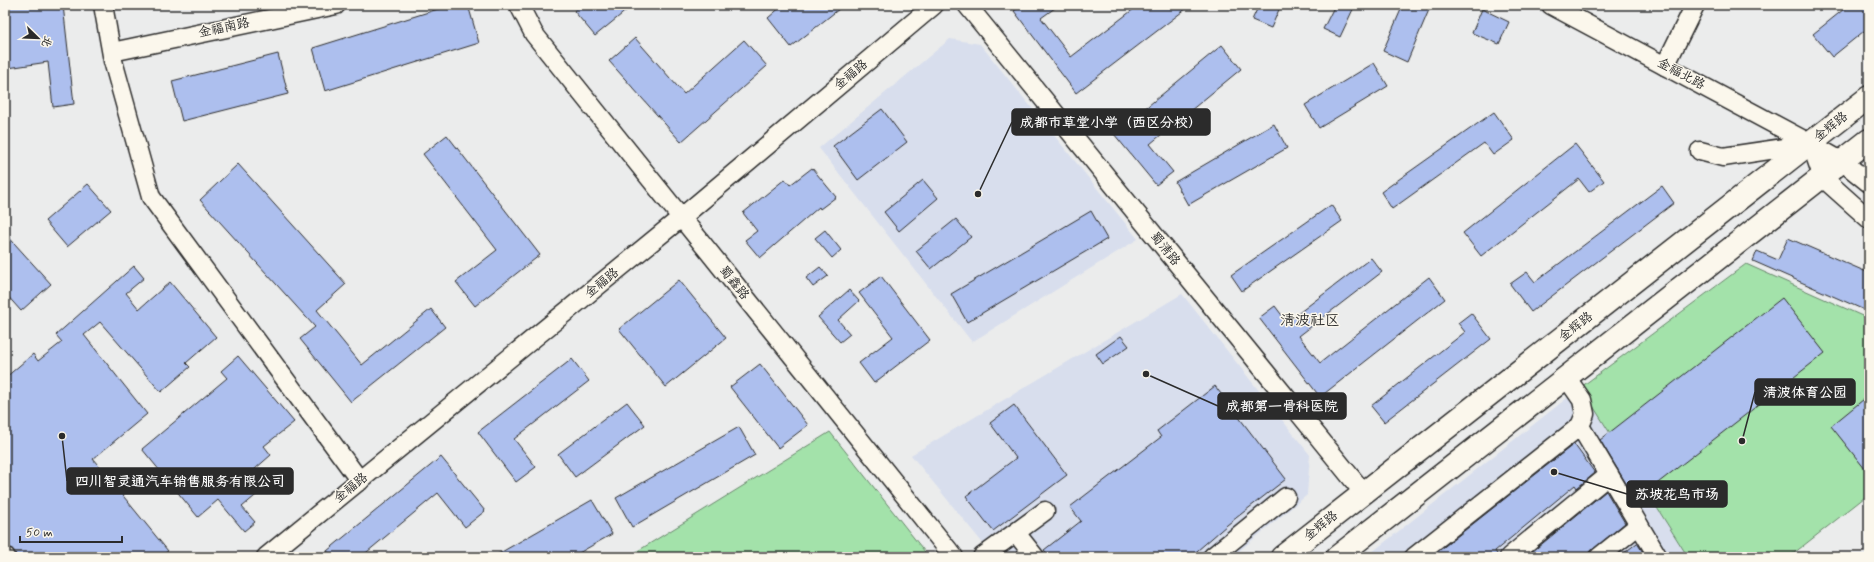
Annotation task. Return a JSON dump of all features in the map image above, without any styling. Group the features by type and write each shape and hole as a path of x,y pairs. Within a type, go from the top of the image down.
{"main road":[{"name":"金辉路","path":"1282,557 1363,492 1811,144 1869,96"},
{"path":"1337,557 1823,178 1869,140"}],"street":[{"path":"103,5 112,52 151,197 360,481"},
{"name":"金福南路","path":"112,52 336,5"},
{"name":"蜀鑫路","path":"519,5 534,34 954,557"},
{"name":"金福路","path":"266,557 682,218 934,5"},
{"name":"蜀清路","path":"967,5 1363,492"},
{"name":"金福北路","path":"1551,5 1811,144 1843,162 1869,183"},
{"path":"1665,66 1695,5"},
{"path":"1700,151 1723,157 1811,144 1823,178 1869,219"},
{"path":"1414,557 1580,426 1585,414 1582,400 1566,377"},
{"path":"1580,426 1658,557"},
{"path":"1509,557 1609,475"},
{"path":"1222,554 1286,497"},
{"path":"982,557 1046,511"},
{"path":"1599,557 1639,525"},
{"path":"1016,533 1034,557"}],"shaded area":[{"path":"950,39 980,44 1138,239 972,342 819,148"},
{"path":"1182,294 1310,455 1307,495 1232,557 994,557 911,455"},
{"path":"1581,387 1688,557 1366,557"}],"green space":[{"path":"1746,264 1869,319 1869,494 1789,557 1688,557 1581,387"},
{"path":"830,432 929,557 628,557"}],"building":[{"path":"5,5 63,5 74,104 53,107 48,62 8,68 5,41"},
{"path":"451,5 468,5 479,43 325,91 313,48"},
{"path":"580,5 633,5 595,36 574,11"},
{"path":"783,5 844,5 791,47 768,18"},
{"path":"1022,5 1059,5 1041,18 1071,57 1139,5 1191,5 1076,93 1014,11"},
{"path":"1259,5 1281,5 1271,28 1252,20"},
{"path":"1335,5 1355,5 1340,37 1323,29"},
{"path":"1403,5 1431,5 1407,62 1383,51"},
{"path":"1849,5 1869,5 1869,27 1832,57 1813,34"},
{"path":"1482,9 1509,22 1499,44 1472,33"},
{"path":"635,38 684,94 744,40 767,66 681,142 609,61"},
{"path":"1222,45 1241,69 1150,144 1173,172 1156,185 1114,134"},
{"path":"278,54 288,94 182,121 172,81"},
{"path":"1374,63 1388,86 1319,128 1305,105"},
{"path":"882,109 907,142 858,180 833,146"},
{"path":"1494,112 1514,140 1493,155 1484,143 1392,209 1381,192"},
{"path":"1274,124 1287,148 1188,205 1175,182"},
{"path":"447,135 540,255 475,306 456,282 497,250 423,154"},
{"path":"1575,144 1604,181 1589,192 1579,179 1481,256 1463,233"},
{"path":"238,164 346,284 317,310 362,365 431,309 445,327 351,402 300,339 315,327 200,200"},
{"path":"812,168 836,197 820,209 819,207 760,258 745,240 757,231 743,213 785,179 790,185"},
{"path":"923,180 938,198 899,231 884,212"},
{"path":"88,184 111,210 67,247 45,221"},
{"path":"1662,186 1674,203 1531,312 1510,284 1527,272 1535,282"},
{"path":"1331,205 1342,221 1242,291 1231,275"},
{"path":"1091,211 1107,239 967,322 951,294"},
{"path":"956,219 971,237 931,269 916,251"},
{"path":"825,230 841,250 832,258 815,238"},
{"path":"5,233 51,284 21,311 5,293"},
{"path":"1788,238 1869,273 1869,312 1753,261 1757,251 1778,260"},
{"path":"1371,258 1382,272 1299,336 1320,363 1429,277 1445,299 1320,397 1259,318 1275,306 1287,322"},
{"path":"134,266 144,278 126,293 139,309 170,282 216,337 186,363 190,367 161,392 100,322 84,335 147,414 93,459 168,551 160,557 18,557 5,541 5,378 33,354 38,361 62,342 56,335"},
{"path":"820,267 828,276 813,287 806,278"},
{"path":"881,276 930,340 874,383 859,363 893,337 859,293"},
{"path":"679,280 726,338 666,387 619,329"},
{"path":"849,290 859,301 838,320 850,334 840,342 818,317"},
{"path":"1782,298 1825,353 1636,500 1600,440"},
{"path":"1471,313 1491,339 1384,422 1371,406 1465,332 1458,323"},
{"path":"1121,336 1129,346 1103,364 1096,354"},
{"path":"238,356 294,422 264,446 271,455 255,469 268,485 242,507 255,522 244,531 218,500 198,517 142,449 227,378 221,371"},
{"path":"572,359 589,381 514,439 536,467 516,482 478,432"},
{"path":"760,364 808,425 778,448 730,387"},
{"path":"1215,386 1286,479 1227,525 1190,557 1050,557 1044,550 1081,521 1070,507 1161,437 1157,431"},
{"path":"1869,395 1869,474 1831,426"},
{"path":"627,402 645,425 575,477 558,454"},
{"path":"1014,405 1067,475 993,531 966,496 1016,458 990,423"},
{"path":"739,427 755,455 632,527 616,498"},
{"path":"1574,444 1595,473 1577,488 1575,485 1495,551 1499,557 1431,557"},
{"path":"441,457 485,511 465,527 438,493 361,557 333,557 327,551"},
{"path":"1606,491 1625,523 1584,557 1526,557"},
{"path":"592,500 612,534 572,557 493,557"},
{"path":"1637,543 1646,557 1619,557"}],"place":[{"name":"成都市草堂小学（西区分校）","path":"978,194"},
{"name":"成都第一骨科医院","path":"1146,374"},
{"name":"四川智灵通汽车销售服务有限公司","path":"62,436"},
{"name":"清波体育公园","path":"1742,441"},
{"name":"苏坡花鸟市场","path":"1554,472"}],"district":[{"name":"清波社区","path":"1310,321"}]}
